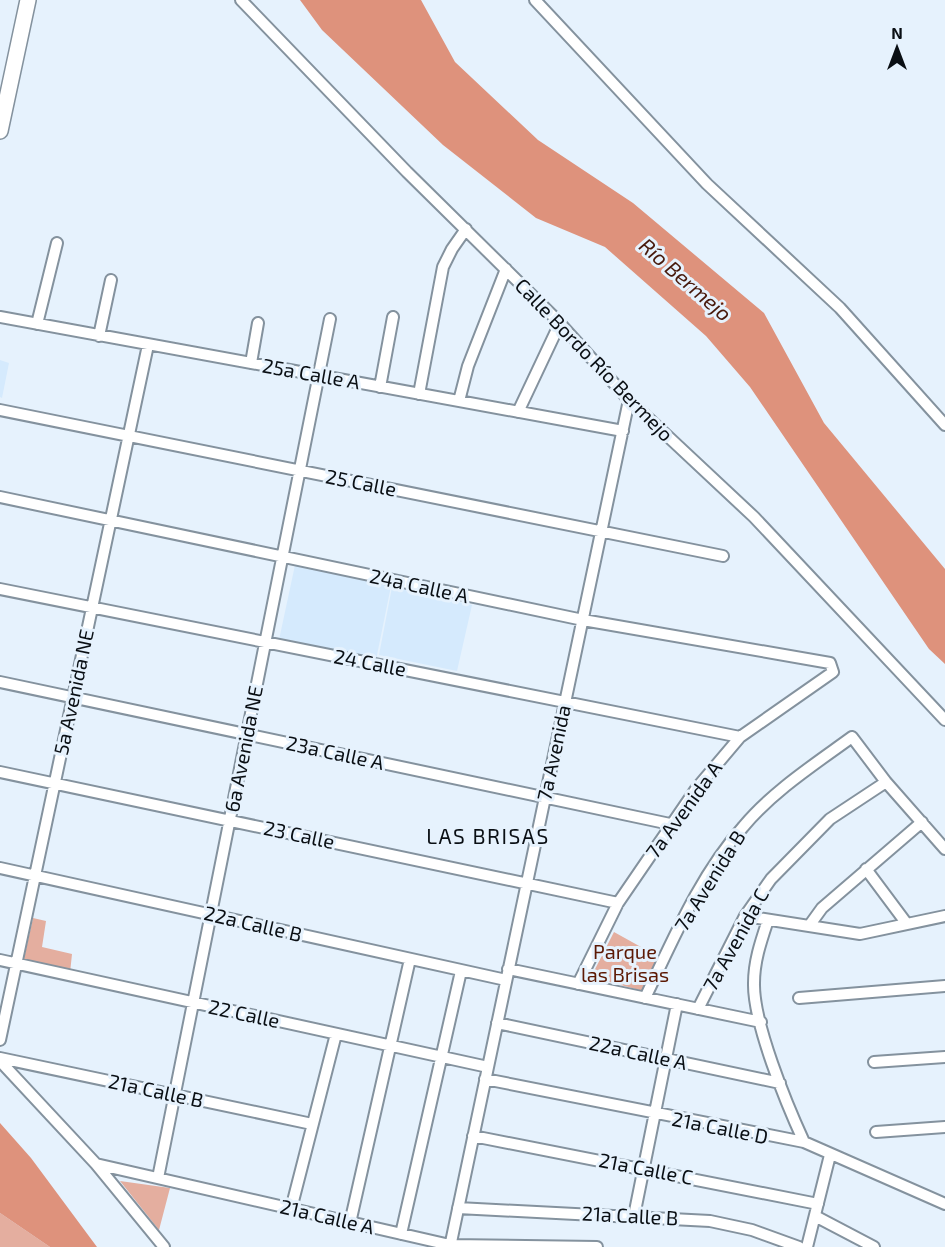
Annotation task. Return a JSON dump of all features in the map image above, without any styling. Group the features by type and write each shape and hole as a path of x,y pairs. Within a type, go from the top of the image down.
{"main road":[{"path":"0,131 28,0"}],"street":[{"name":"Calle Bordo Río Bermejo","path":"241,0 560,323 629,400 754,517 945,720"},
{"path":"535,0 707,184 840,308 945,425"},
{"path":"418,394 443,267 466,229"},
{"path":"38,324 57,243"},
{"path":"459,401 468,366 506,268"},
{"path":"99,336 111,280"},
{"path":"380,387 393,317"},
{"name":"25a Calle A","path":"0,318 623,431"},
{"name":"6a Avenida NE","path":"158,1178 330,319"},
{"path":"251,363 258,323"},
{"path":"518,412 560,323"},
{"name":"5a Avenida NE","path":"0,1040 148,345"},
{"name":"7a Avenida","path":"450,1246 629,400"},
{"name":"25 Calle","path":"0,410 723,556"},
{"name":"24a Calle A","path":"0,497 583,620 830,663 833,672"},
{"name":"24 Calle","path":"0,589 740,737"},
{"name":"7a Avenida A","path":"578,984 618,903 670,824 740,737 833,672"},
{"name":"23a Calle A","path":"0,682 670,824"},
{"name":"7a Avenida B","path":"645,998 689,910 722,854 743,826 803,772 852,737 886,782"},
{"name":"23 Calle","path":"0,772 618,903"},
{"path":"886,782 945,849"},
{"name":"7a Avenida C","path":"698,1009 745,916 771,879 830,819 886,782"},
{"path":"809,926 822,908 922,822"},
{"name":"22a Calle B","path":"0,868 461,970 578,984 761,1022"},
{"path":"866,869 907,924"},
{"path":"745,916 860,934 945,916"},
{"path":"768,920 755,965 753,986 761,1022 780,1083 804,1143"},
{"path":"350,1222 410,959"},
{"name":"22 Calle","path":"0,960 488,1067"},
{"path":"401,1234 461,970"},
{"path":"799,998 945,986"},
{"name":"7a Avenida C","path":"634,1216 677,1004"},
{"name":"22a Calle A","path":"497,1023 780,1083"},
{"path":"291,1209 336,1034"},
{"path":"874,1062 945,1057"},
{"path":"0,1059 96,1164 164,1247"},
{"name":"21a Calle B","path":"0,1059 312,1124"},
{"name":"21a Calle D","path":"485,1079 804,1143 945,1204"},
{"path":"876,1132 945,1127"},
{"name":"21a Calle C","path":"473,1136 818,1204"},
{"path":"807,1247 830,1155"},
{"name":"21a Calle A","path":"96,1164 450,1246 597,1247"},
{"name":"21a Calle B","path":"458,1208 710,1221 752,1230 799,1247"},
{"path":"815,1216 874,1247"}],"shaded area":[{"path":"0,360 9,363 2,398 0,397"},
{"path":"295,565 391,586 376,660 279,640"},
{"path":"392,587 472,605 457,671 379,655"}],"green space":[{"path":"33,918 46,921 42,947 72,954 70,973 23,963"},
{"name":"Parque las Brisas","path":"614,932 659,957 643,991 591,977"},
{"path":"120,1181 170,1188 159,1230"},
{"path":"0,1213 50,1247 0,1247"}],"water":[{"name":"Río Bermejo","path":"300,0 421,0 455,62 538,140 633,203 764,313 824,423 945,569 945,664 929,649 750,387 706,336 605,247 536,218 443,145 322,30"},
{"path":"0,1123 31,1158 97,1247 50,1247 0,1213"}],"district":[{"name":"LAS BRISAS","path":"488,837"}]}
